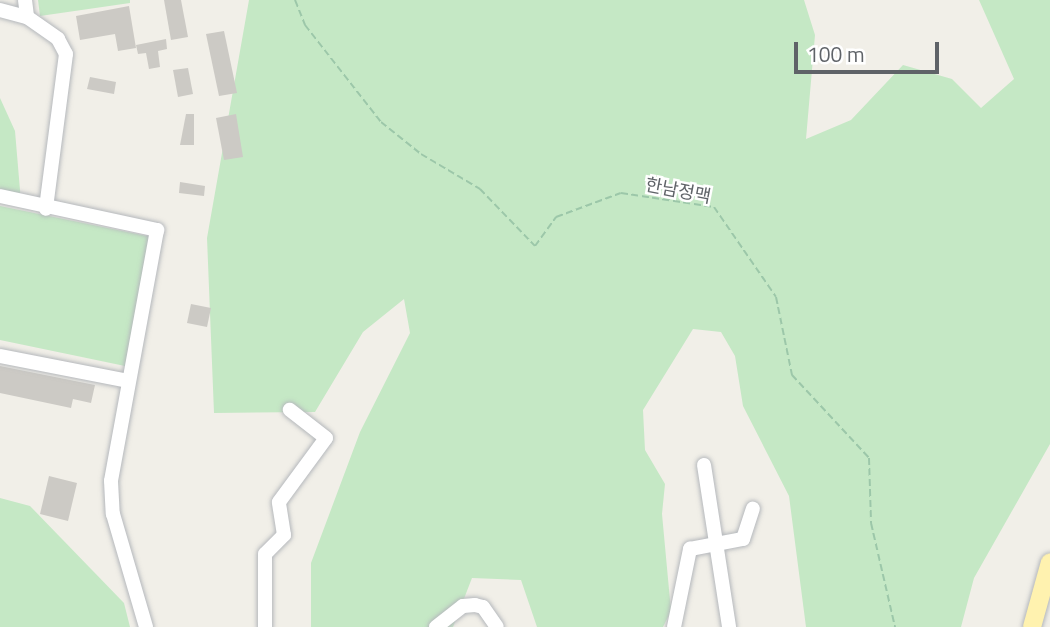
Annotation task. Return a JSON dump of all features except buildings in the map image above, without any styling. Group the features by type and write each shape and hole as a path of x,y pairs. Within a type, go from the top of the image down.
{"main road":[{"path":"1032,627 1050,562"}],"street":[{"path":"25,0 27,17"},
{"path":"0,10 27,17 58,39 66,54 46,209"},
{"path":"0,196 46,209 156,230 111,481 113,514 146,627"},
{"path":"0,356 129,382"},
{"path":"265,627 265,554 284,535 279,502 326,438 290,410"},
{"path":"704,465 729,627"},
{"path":"674,627 687,554 695,547 743,539 753,509"},
{"path":"436,627 475,605 483,607 497,627"}],"path":[{"name":"한남정맥","path":"295,0 305,24 382,122 421,154 480,189 536,246 556,217 621,193 714,208 776,297 792,375 869,458 872,523 895,627"}],"green space":[{"path":"38,0 130,0 130,3 40,16"},
{"path":"249,0 804,0 815,35 806,139 851,120 903,65 952,79 981,108 1014,79 979,0 1050,0 1050,444 974,578 961,627 806,627 789,496 743,406 735,356 721,332 693,329 643,410 645,450 665,484 662,514 671,611 663,627 537,627 521,580 472,578 453,627 311,627 311,563 360,432 410,333 404,299 363,332 315,412 214,413 207,238"},
{"path":"0,98 15,131 21,202 0,203"},
{"path":"0,206 152,237 125,366 0,340"},
{"path":"0,498 30,506 124,603 130,627 0,627"}]}
